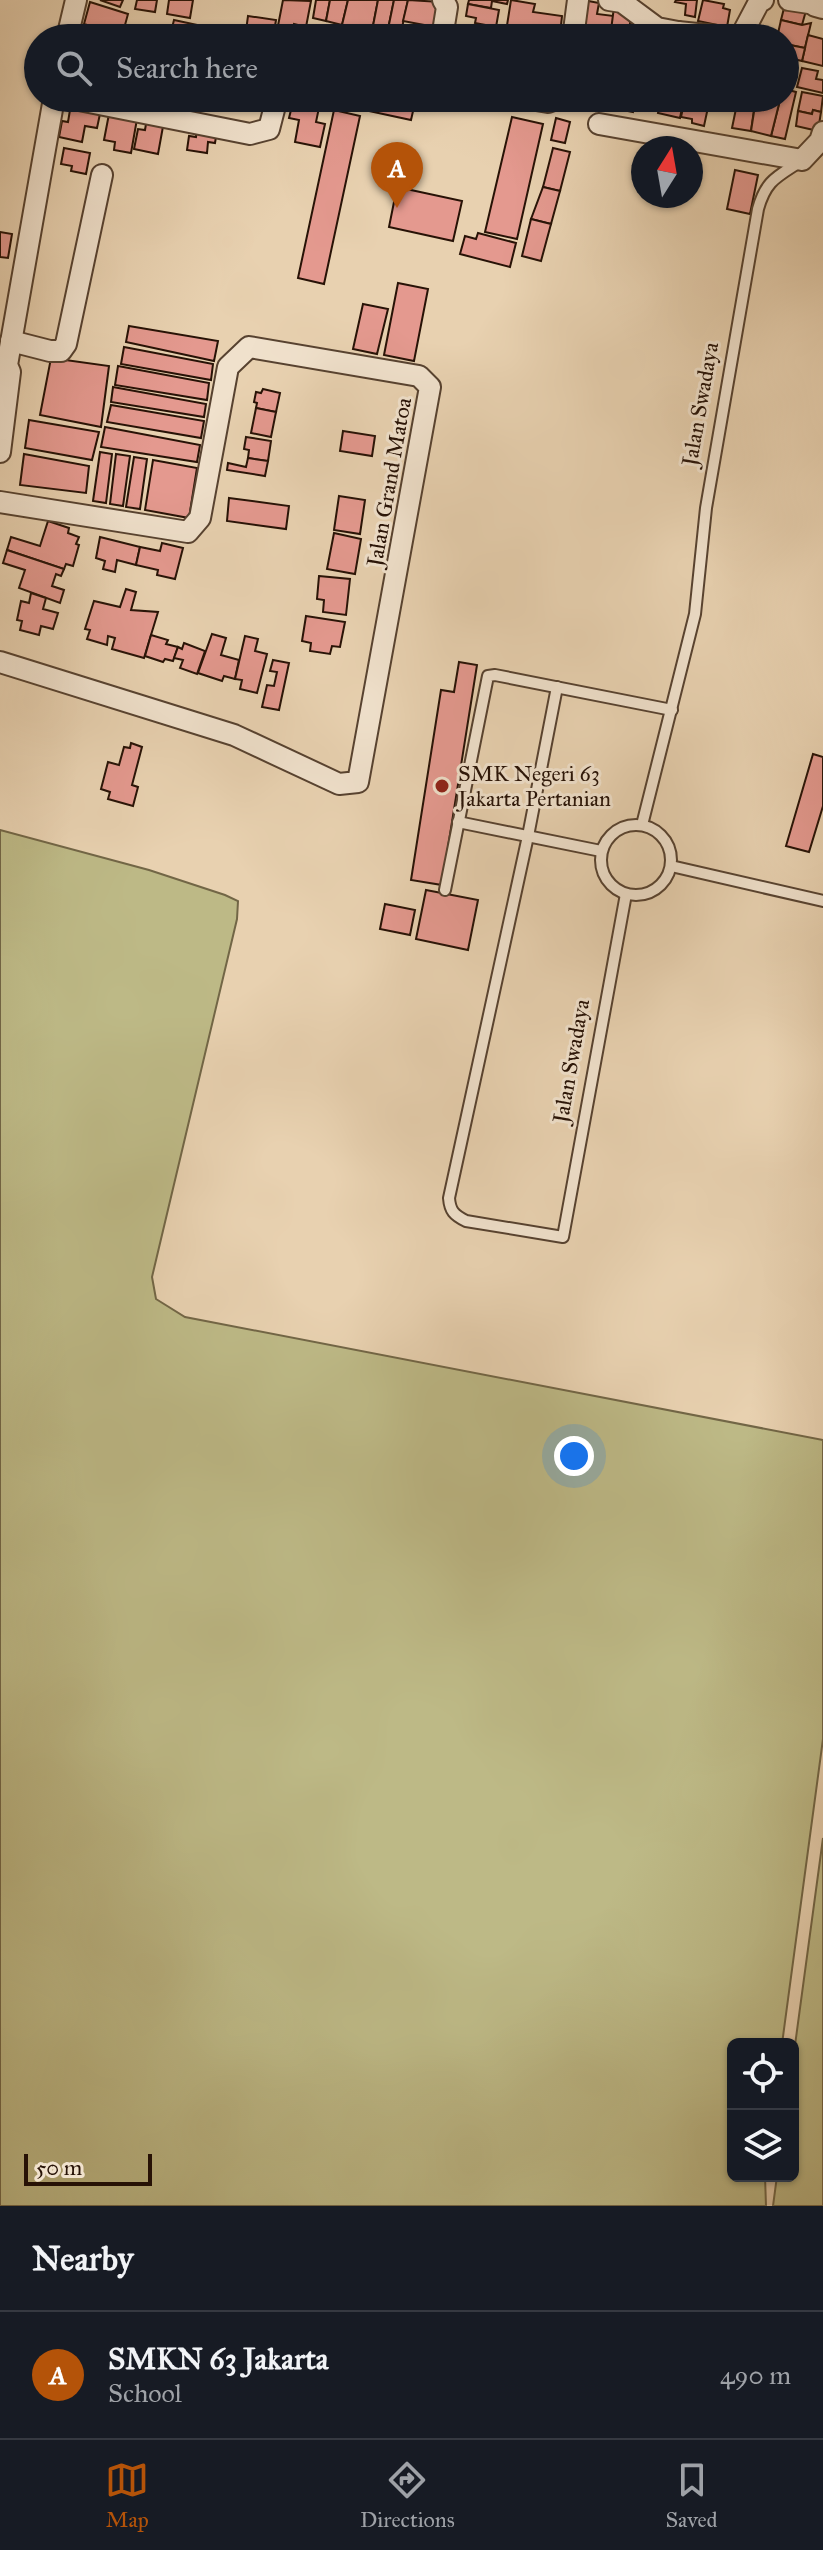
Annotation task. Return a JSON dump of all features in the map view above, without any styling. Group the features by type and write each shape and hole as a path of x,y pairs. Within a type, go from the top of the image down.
{"street":[{"path":"70,24 76,0"},
{"path":"443,0 447,7 444,24"},
{"path":"575,24 578,0"},
{"path":"609,0 622,2 652,24"},
{"path":"746,24 763,0"},
{"path":"789,0 819,3"},
{"path":"0,452 10,372 4,364 11,341 52,112"},
{"path":"139,112 250,134 269,129 273,112"},
{"path":"599,124 802,160"},
{"name":"Jalan Swadaya","path":"802,160 820,141 823,132"},
{"path":"11,341 50,351 61,351 66,344 102,175"},
{"name":"Jalan Grand Matoa","path":"0,502 188,532 200,518 228,367 249,347 419,376 430,387 358,782 339,784 234,735 0,662"}],"lane":[{"name":"Jalan Swadaya","path":"642,825 695,614 706,508 758,209 769,182 802,160"},
{"path":"445,890 488,676 672,710"},
{"path":"528,836 557,687"},
{"path":"458,822 601,851"},
{"path":"629,825 642,825 655,829 665,839 671,852 671,866 665,880 654,890 640,895 626,894 605,877 601,851 616,830 629,825"},
{"name":"Jalan Swadaya","path":"528,836 449,1198 455,1216 466,1221 563,1237 626,894"},
{"path":"671,866 823,901"}],"shaded area":[{"path":"0,830 149,870 238,901 237,919 152,1277 156,1299 185,1317 823,1440 823,1739 783,2038 727,2038 727,2182 765,2182 766,2206 0,2206"},
{"path":"823,1838 823,2206 773,2206 776,2182 799,2182 799,2038 796,2038"}],"building":[{"path":"100,0 123,0 120,7"},
{"path":"137,0 157,0 155,12 135,9"},
{"path":"169,0 193,0 190,18 167,14"},
{"path":"283,0 311,1 307,24 278,24"},
{"path":"316,0 330,0 326,21 313,18"},
{"path":"330,0 348,0 342,24 326,21"},
{"path":"348,0 378,0 373,24 342,24"},
{"path":"378,0 394,0 389,24 373,24"},
{"path":"394,0 408,0 403,24 389,24"},
{"path":"408,0 441,2 436,24 403,21"},
{"path":"469,0 508,0 507,4 492,1 491,8 468,4"},
{"path":"511,0 535,4 533,12 562,16 561,24 507,24"},
{"path":"583,0 599,3 597,14 614,16 613,24 579,24"},
{"path":"676,0 697,0 695,17 685,15 686,4"},
{"path":"703,0 724,4 723,8 730,10 728,24 698,21"},
{"path":"786,0 807,7 802,25 781,20"},
{"path":"90,2 128,14 125,24 84,24"},
{"path":"468,4 499,10 497,24 475,23 476,18 466,16"},
{"path":"614,7 631,16 630,24 612,24"},
{"path":"248,16 276,20 275,24 247,24"},
{"path":"811,23 805,48 799,47 799,24"},
{"path":"808,35 823,39 823,66 802,61"},
{"path":"799,47 805,48 802,61 799,60"},
{"path":"802,68 818,71 816,79 823,80 823,93 799,87"},
{"path":"802,92 823,96 821,112 799,111"},
{"path":"813,110 821,112 818,131 796,126 798,112 812,114"},
{"path":"70,112 100,112 97,128 85,126 82,142 59,137 62,121 68,122"},
{"path":"290,112 318,112 316,122 325,124 320,147 295,142 299,120 289,118"},
{"path":"334,112 360,116 324,284 298,278"},
{"path":"374,112 413,112 411,120"},
{"path":"658,112 681,112 680,118"},
{"path":"682,112 707,112 704,126 681,117"},
{"path":"735,112 754,112 751,131 732,128"},
{"path":"754,112 777,112 771,136 751,131"},
{"path":"777,112 791,112 785,139 771,136"},
{"path":"109,114 137,119 131,153 114,150 115,142 104,140"},
{"path":"512,117 543,124 517,239 485,232"},
{"path":"147,118 164,121 158,154 134,149 138,129 145,130"},
{"path":"556,118 570,122 565,143 551,140"},
{"path":"197,129 217,131 215,143 208,142 207,153 187,150 189,136 196,137"},
{"path":"64,148 90,153 86,174 71,171 72,166 61,164"},
{"path":"553,148 570,152 560,191 543,187"},
{"path":"735,170 758,175 750,214 727,209"},
{"path":"397,187 462,201 453,241 389,227"},
{"path":"543,187 560,191 551,224 531,219"},
{"path":"531,219 551,224 541,261 522,256"},
{"path":"0,232 12,234 8,258 0,257"},
{"path":"478,233 516,243 510,267 460,254 465,236 476,239"},
{"path":"398,283 428,289 414,361 384,355"},
{"path":"363,304 388,309 377,354 353,349"},
{"path":"129,326 218,341 214,361 126,342"},
{"path":"124,347 213,364 211,380 121,364"},
{"path":"51,358 109,366 101,427 40,415"},
{"path":"118,366 209,383 207,400 115,385"},
{"path":"113,387 206,404 204,417 111,402"},
{"path":"263,389 280,393 276,412 256,408 256,392 261,393"},
{"path":"111,405 204,421 201,438 107,422"},
{"path":"256,408 276,412 271,437 251,433"},
{"path":"29,420 99,432 92,460 25,448"},
{"path":"105,427 200,445 197,462 101,447"},
{"path":"343,431 375,436 372,456 340,451"},
{"path":"246,437 271,441 268,461 248,458 249,450 244,449"},
{"path":"100,452 112,454 106,503 93,501"},
{"path":"24,454 89,466 86,493 20,485"},
{"path":"116,454 130,456 123,506 110,504"},
{"path":"134,457 147,459 140,509 126,507"},
{"path":"248,458 268,461 265,476 227,470 228,463 246,467"},
{"path":"153,460 197,468 189,518 145,510"},
{"path":"339,496 365,500 360,534 334,530"},
{"path":"229,498 289,506 286,529 227,521"},
{"path":"48,521 69,528 68,533 79,537 73,566 66,564 64,569 7,550 11,537 40,546"},
{"path":"334,533 361,539 355,574 327,569"},
{"path":"100,537 140,547 136,565 117,560 115,572 103,569 105,561 96,558"},
{"path":"162,543 183,548 175,579 157,575 158,570 136,565 140,547 160,551"},
{"path":"7,550 64,569 61,576 56,574 52,586 64,590 60,603 19,588 25,570 3,563"},
{"path":"319,576 350,579 346,615 323,612 324,600 317,599"},
{"path":"126,589 136,592 131,610 158,612 144,658 112,649 115,638 108,636 107,645 87,639 90,630 85,629 94,601 120,607"},
{"path":"31,593 46,598 43,609 58,613 53,629 41,626 39,635 20,630 22,621 17,620 21,601 29,603"},
{"path":"306,616 345,622 340,647 332,646 330,654 310,651 311,643 302,641"},
{"path":"212,634 226,638 221,655 239,660 235,679 224,676 222,681 198,673"},
{"path":"151,635 178,647 173,661 165,659 163,662 145,656"},
{"path":"245,636 258,639 255,651 267,654 257,693 240,689 242,680 235,679"},
{"path":"184,643 205,651 197,674 180,668 183,660 174,658 178,647 182,649"},
{"path":"273,660 289,663 279,710 262,707 267,685 274,686 277,672 270,671"},
{"name":"SMK Negeri 63 Jakarta Pertanian","path":"459,662 477,665 442,885 411,880 441,690 454,692"},
{"path":"131,743 142,747 132,785 138,787 133,806 108,799 110,792 101,789 108,762 119,765 124,747 130,748"},
{"path":"813,754 823,757 823,806 809,852 786,846"},
{"path":"426,890 478,900 468,950 416,939"},
{"path":"385,904 415,910 410,935 380,929"}],"place":[{"name":"SMKN 63 Jakarta","path":"397,208"},
{"name":"SMK Negeri 63 Jakarta Pertanian","path":"442,786"}]}
